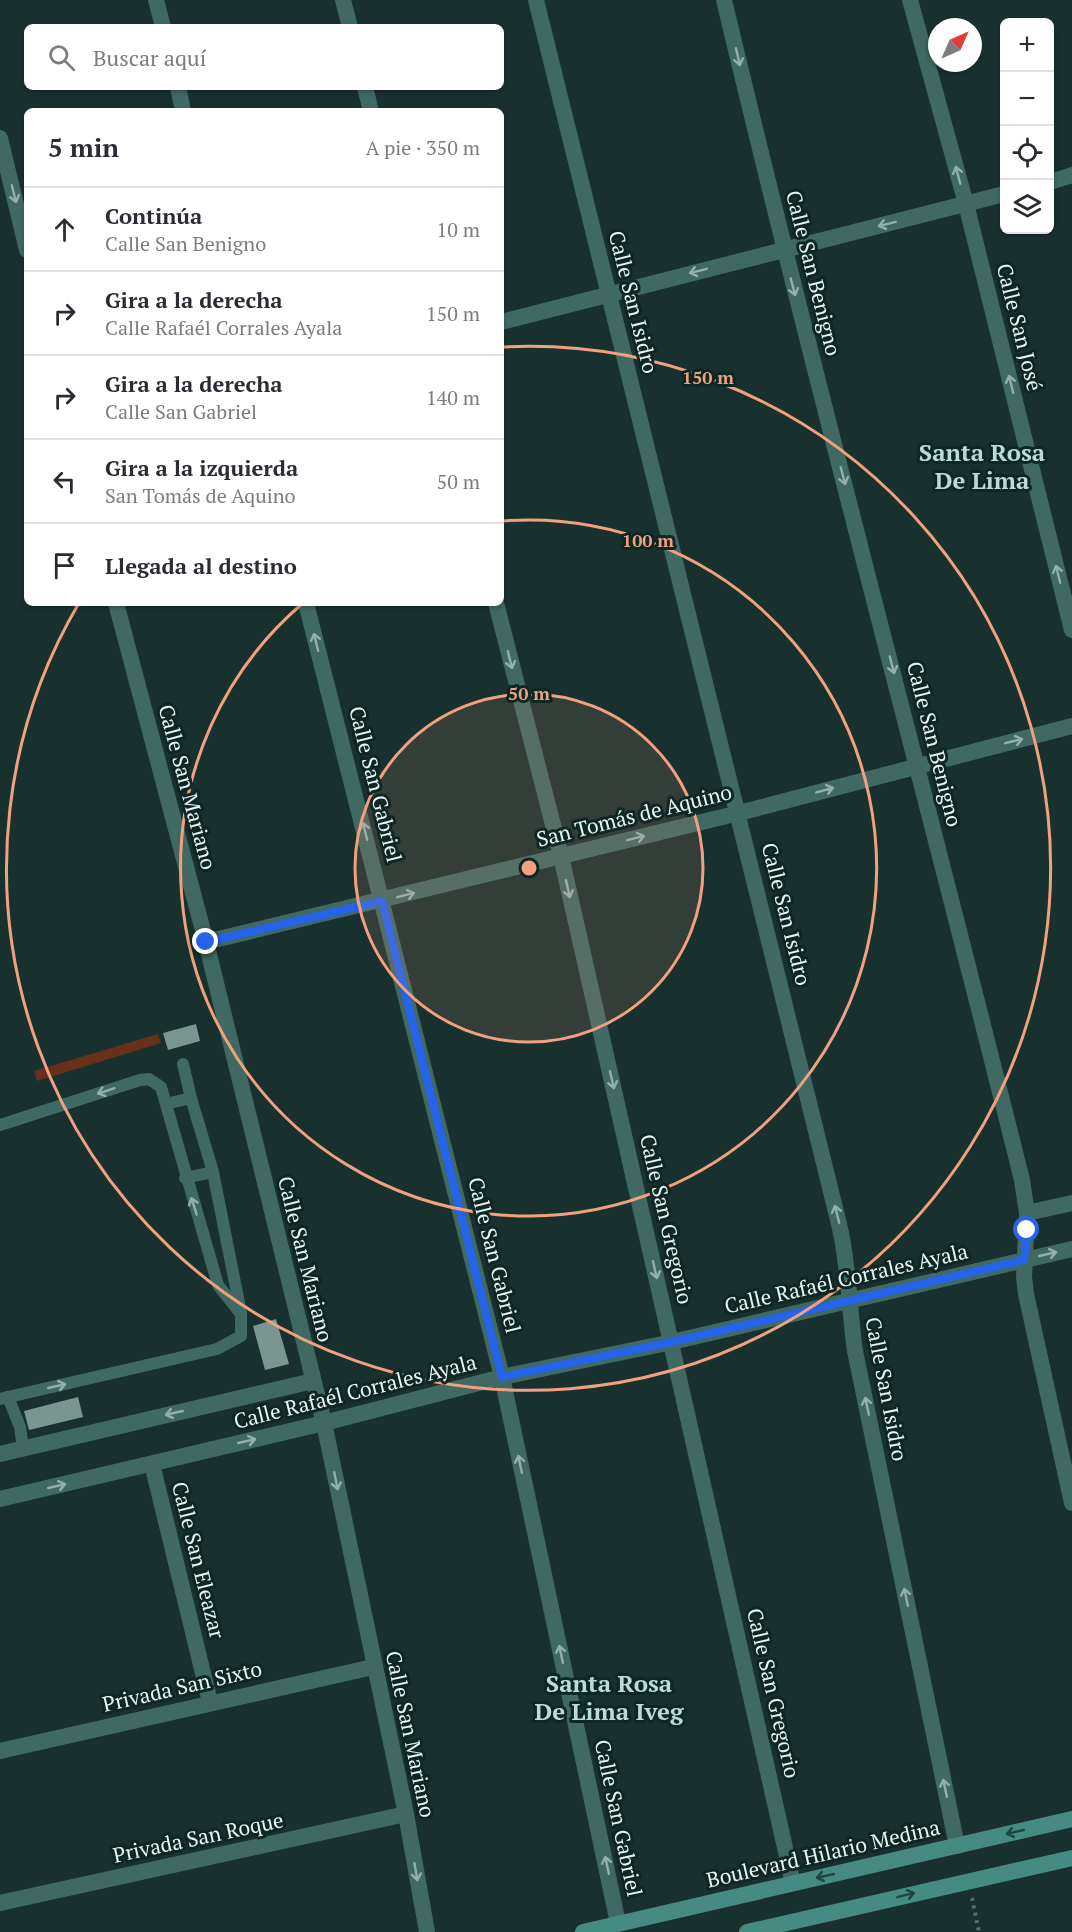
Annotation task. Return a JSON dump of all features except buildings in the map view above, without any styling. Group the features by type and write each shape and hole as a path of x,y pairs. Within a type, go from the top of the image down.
{"main road":[{"name":"Boulevard Hilario Medina","path":"584,1932 1072,1819"},
{"path":"747,1932 1072,1858"}],"street":[{"path":"156,0 162,24"},
{"path":"343,0 349,24"},
{"name":"Calle San Isidro","path":"536,0 739,813 846,1253 848,1301 855,1351 957,1846"},
{"name":"Calle San Benigno","path":"724,0 783,249 918,764 1022,1180 1027,1213 1024,1260 1030,1315 1072,1503"},
{"name":"Calle San José","path":"910,0 966,204 1072,630"},
{"path":"179,90 182,108"},
{"path":"366,90 370,108"},
{"path":"0,138 24,238"},
{"path":"1054,181 1072,176"},
{"path":"504,321 1000,195"},
{"name":"Calle San Mariano","path":"117,606 206,942 324,1423 373,1667 406,1814 427,1932"},
{"name":"Calle San Gabriel","path":"307,606 502,1377 618,1923"},
{"name":"Calle San Gregorio","path":"497,606 561,856 793,1883"},
{"name":"San Tomás de Aquino","path":"206,942 739,813 918,764 1072,726"},
{"path":"1027,1213 1072,1203"},
{"name":"Calle Rafaél Corrales Ayala","path":"0,1499 324,1423 502,1377 672,1342 1072,1249"},
{"name":"Calle Rafaél Corrales Ayala","path":"0,1454 313,1381"},
{"name":"Calle San Eleazar","path":"152,1464 210,1702"},
{"name":"Privada San Sixto","path":"0,1751 373,1667"},
{"name":"Privada San Roque","path":"0,1903 406,1814"}],"lane":[{"path":"23,1448 20,1427 4,1398 217,1348 242,1336 236,1281 213,1172 183,1064"},
{"path":"0,1125 140,1080 156,1083 166,1104 185,1178 218,1285 241,1314"},
{"path":"166,1104 191,1098"},
{"path":"185,1178 213,1172"},
{"path":"204,1236 225,1229"},
{"path":"218,1285 236,1281"}],"path":[{"path":"969,1880 979,1932"}],"shaded area":[{"path":"158,1034 161,1043 37,1081 34,1071"}],"district":[{"name":"Santa Rosa De Lima","path":"982,466"},
{"name":"Santa Rosa De Lima Iveg","path":"609,1697"}],"route":[{"path":"206,942 382,901 502,1377 672,1342 1024,1260 1027,1230"}]}
